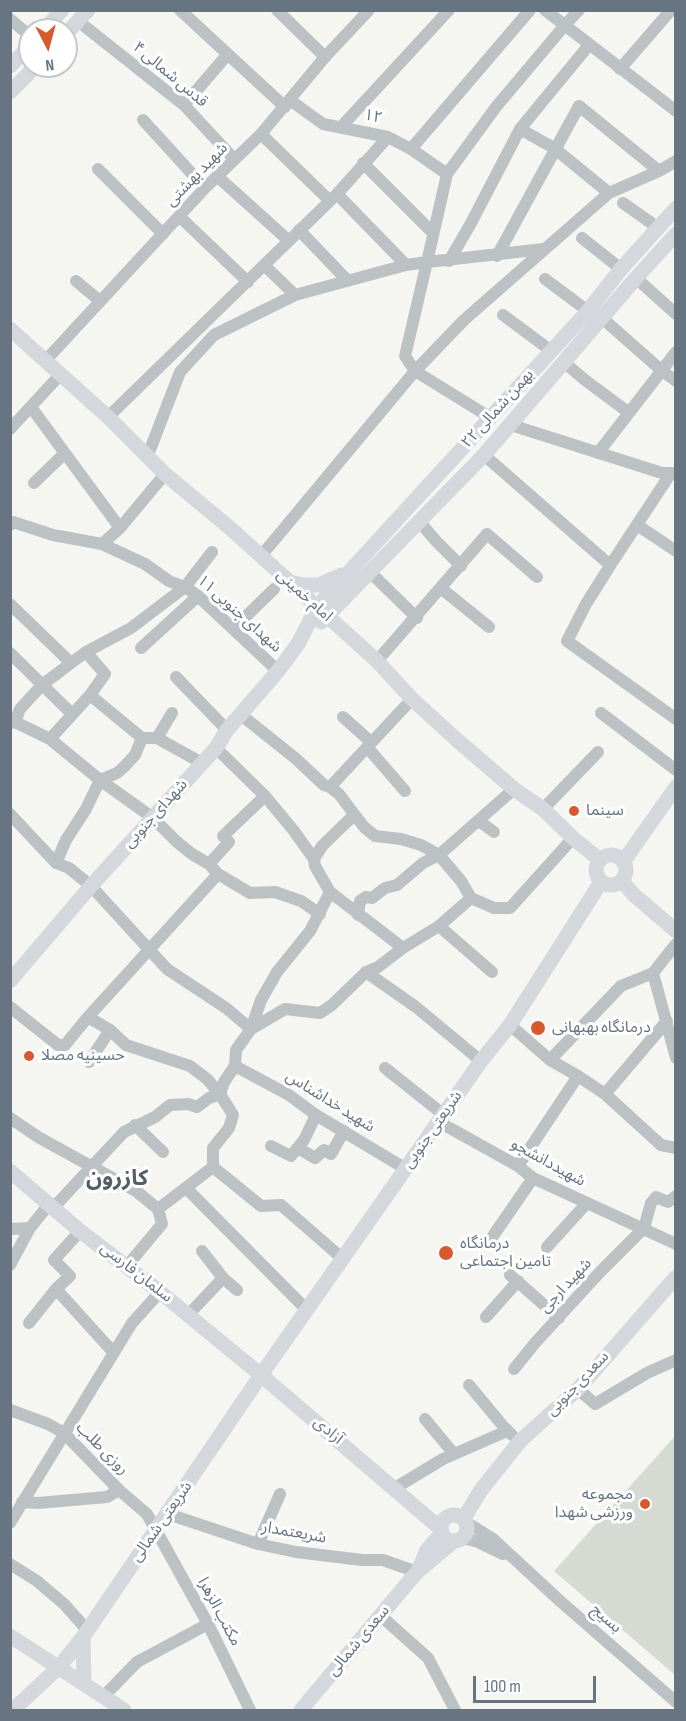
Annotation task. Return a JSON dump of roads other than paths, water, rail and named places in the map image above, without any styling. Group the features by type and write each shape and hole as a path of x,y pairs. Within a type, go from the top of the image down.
{"main road":[{"path":"10,92 24,78"},
{"name":"۲۲ بهمن شمالی","path":"322,612 371,573 511,425 565,363 621,269 675,208"},
{"name":"۲۲ بهمن شمالی","path":"322,612 347,572 491,418 550,350 636,278 675,237"},
{"name":"امام خمینی","path":"10,329 108,417 165,474 199,501 377,661 412,699 514,789 543,809 600,860"},
{"path":"289,582 320,585 347,572"},
{"name":"شهدای جنوبی","path":"10,981 91,886 216,748 227,730 278,671 322,612"},
{"path":"623,862 675,787"},
{"path":"611,855 623,862 626,873 622,880 613,885 601,882 596,871 600,860 611,855"},
{"path":"622,880 633,894 675,931"},
{"name":"شریعتی جنوبی","path":"261,1375 481,1061 510,1025 601,882"},
{"name":"سلمان فارسی","path":"10,1171 80,1231 160,1292 261,1375"},
{"name":"سعدی جنوبی","path":"453,1527 520,1441 578,1389 675,1277"},
{"name":"آزادی","path":"261,1375 395,1488 453,1527"},
{"name":"شریعتی شمالی","path":"22,1708 86,1634 261,1375"},
{"name":"سعدی شمالی","path":"301,1710 453,1527"},
{"path":"84,1684 86,1634"},
{"path":"12,1641 59,1667 124,1710"}],"street":[{"name":"۱۲","path":"180,10 287,104 323,124 388,137 411,149 447,174"},
{"path":"277,10 325,57"},
{"name":"شهید بهشتی","path":"46,360 217,176 261,134 325,57 369,10"},
{"path":"341,127 449,10"},
{"path":"411,149 530,10"},
{"path":"545,10 620,69 675,108"},
{"path":"491,418 415,371 405,356 447,174 496,107 579,10"},
{"path":"620,69 670,10"},
{"name":"قدس شمالی ۴","path":"83,16 184,105 234,159"},
{"path":"449,261 520,129 589,45"},
{"path":"184,105 228,54"},
{"path":"497,256 579,106 659,171"},
{"path":"143,120 206,188"},
{"path":"520,129 554,148 609,193"},
{"path":"261,134 406,264"},
{"path":"108,417 333,197 388,137"},
{"path":"261,556 415,371 464,320 609,193 659,171 675,161"},
{"path":"363,164 432,232"},
{"path":"98,169 163,234"},
{"path":"217,176 288,240"},
{"path":"622,203 657,227"},
{"path":"179,216 248,282"},
{"path":"299,230 348,281"},
{"path":"582,238 621,269"},
{"path":"147,455 180,372 214,335 296,296 406,264 497,256 545,249"},
{"path":"264,265 296,296"},
{"path":"636,278 675,314"},
{"path":"544,279 595,314 675,381"},
{"path":"76,281 100,302"},
{"path":"503,315 550,350"},
{"path":"598,453 675,352"},
{"path":"565,363 628,412"},
{"path":"10,429 60,375"},
{"path":"31,407 120,528"},
{"path":"511,425 662,473 673,473"},
{"path":"34,483 64,453"},
{"path":"484,455 610,565"},
{"path":"673,473 610,565 567,641 675,720"},
{"path":"102,544 120,528 165,474"},
{"path":"419,521 461,566"},
{"name":"۱۱ شهدای جنوبی","path":"11,522 53,535 102,544 145,564 198,596 278,671"},
{"path":"637,525 675,551"},
{"path":"377,661 417,618 487,534 537,577"},
{"path":"212,552 185,587 131,628 86,652 42,685 20,709 13,722 50,739 100,780 153,818 184,848 209,864 218,874 250,893 275,892 301,901 320,914"},
{"path":"371,573 417,618"},
{"path":"233,629 274,589"},
{"path":"442,589 489,627"},
{"path":"141,648 198,596"},
{"path":"10,604 71,663"},
{"path":"50,739 90,695 105,674 86,652"},
{"path":"10,653 72,714"},
{"path":"176,677 227,730"},
{"path":"90,695 142,738 157,738 202,763"},
{"path":"330,787 412,699"},
{"path":"157,738 172,713"},
{"path":"601,713 675,770"},
{"path":"240,714 295,758 324,785 339,794 364,827 375,836 401,839 421,845 439,855 471,898 494,908 510,908 573,838"},
{"path":"343,717 369,745 405,791"},
{"path":"56,863 66,840 86,809 100,780 124,767 135,755 142,738"},
{"path":"216,748 265,796 314,859 315,866 330,892 403,948"},
{"path":"543,809 598,752"},
{"path":"358,915 360,901 366,897 372,898 385,888 397,885 423,863 439,855 514,789"},
{"path":"209,864 230,842 223,836 265,796"},
{"path":"10,814 56,863 69,868 91,886 167,969 226,1008 251,1029"},
{"path":"314,859 322,846 354,815"},
{"path":"479,821 494,832"},
{"path":"10,1007 58,1045 65,1045 148,949 218,874"},
{"path":"220,1094 224,1082 236,1066 236,1050 251,1029 261,1000 320,914 330,892"},
{"path":"251,1029 285,1009 320,1013 332,1005 366,972 378,967 403,948 440,926 471,898"},
{"path":"440,926 492,972"},
{"path":"550,1060 621,986 653,973 675,944"},
{"path":"366,972 416,1007 481,1061"},
{"path":"653,973 675,1058"},
{"path":"88,1017 110,1030 126,1045 190,1066 207,1079 220,1094 233,1115 229,1128 213,1148 213,1167"},
{"path":"605,1094 667,1021"},
{"path":"510,1025 550,1060 605,1094 661,1145 675,1148"},
{"path":"89,1062 110,1030"},
{"name":"شهید خداشناس","path":"236,1066 289,1095 406,1169"},
{"name":"شهیددانشجو","path":"385,1068 441,1118 518,1166 533,1178 645,1228 675,1244"},
{"path":"518,1166 578,1076"},
{"path":"10,1265 30,1228 124,1132 135,1125 155,1118 170,1105 188,1104 196,1107 220,1094"},
{"path":"271,1146 291,1156 298,1148 316,1114"},
{"path":"10,1118 38,1137 136,1191 158,1209 162,1224 127,1266"},
{"path":"135,1125 163,1152"},
{"path":"298,1148 315,1158 324,1150 332,1154 344,1131"},
{"path":"158,1209 213,1167"},
{"path":"213,1167 261,1206 281,1205 343,1259"},
{"path":"494,1236 533,1178"},
{"path":"186,1188 307,1310"},
{"path":"645,1228 647,1199 656,1197 668,1202 675,1196"},
{"path":"547,1247 587,1203"},
{"path":"10,1229 30,1228"},
{"name":"شهید ارجی","path":"514,1369 535,1342 600,1272 645,1228"},
{"path":"29,1323 56,1289 70,1276 54,1260 80,1231"},
{"path":"202,1251 223,1278 237,1290"},
{"path":"188,1315 223,1278"},
{"path":"486,1317 514,1278 559,1318"},
{"path":"56,1289 114,1352"},
{"path":"11,1520 132,1323 160,1292"},
{"path":"578,1389 595,1404 647,1373 675,1360"},
{"path":"469,1385 507,1431 520,1441"},
{"name":"روزی طلب","path":"10,1410 48,1424 64,1433 119,1490 147,1514 155,1530"},
{"path":"425,1419 454,1454"},
{"path":"395,1488 443,1459 507,1431"},
{"path":"22,1502 38,1503 107,1497 119,1490"},
{"path":"258,1544 280,1494"},
{"name":"شریعتمدار","path":"168,1514 258,1544 296,1552 362,1560 383,1560 417,1572"},
{"name":"بسیج","path":"453,1527 514,1560 675,1702"},
{"name":"مکتب الزهرا","path":"155,1530 208,1624 250,1710"},
{"path":"10,1564 37,1581 64,1604 86,1634"},
{"path":"381,1616 428,1658 455,1710"},
{"path":"104,1696 137,1662 208,1624"}],"place":[{"name":"سینما","path":"574,811"},
{"name":"درمانگاه بهبهانی","path":"538,1028"},
{"name":"حسینیه مصلا","path":"29,1056"},
{"name":"درمانگاه تامین اجتماعی","path":"446,1253"},
{"name":"مجموعه ورزشی شهدا","path":"645,1504"}],"district":[{"name":"کازرون","path":"117,1179"}]}
